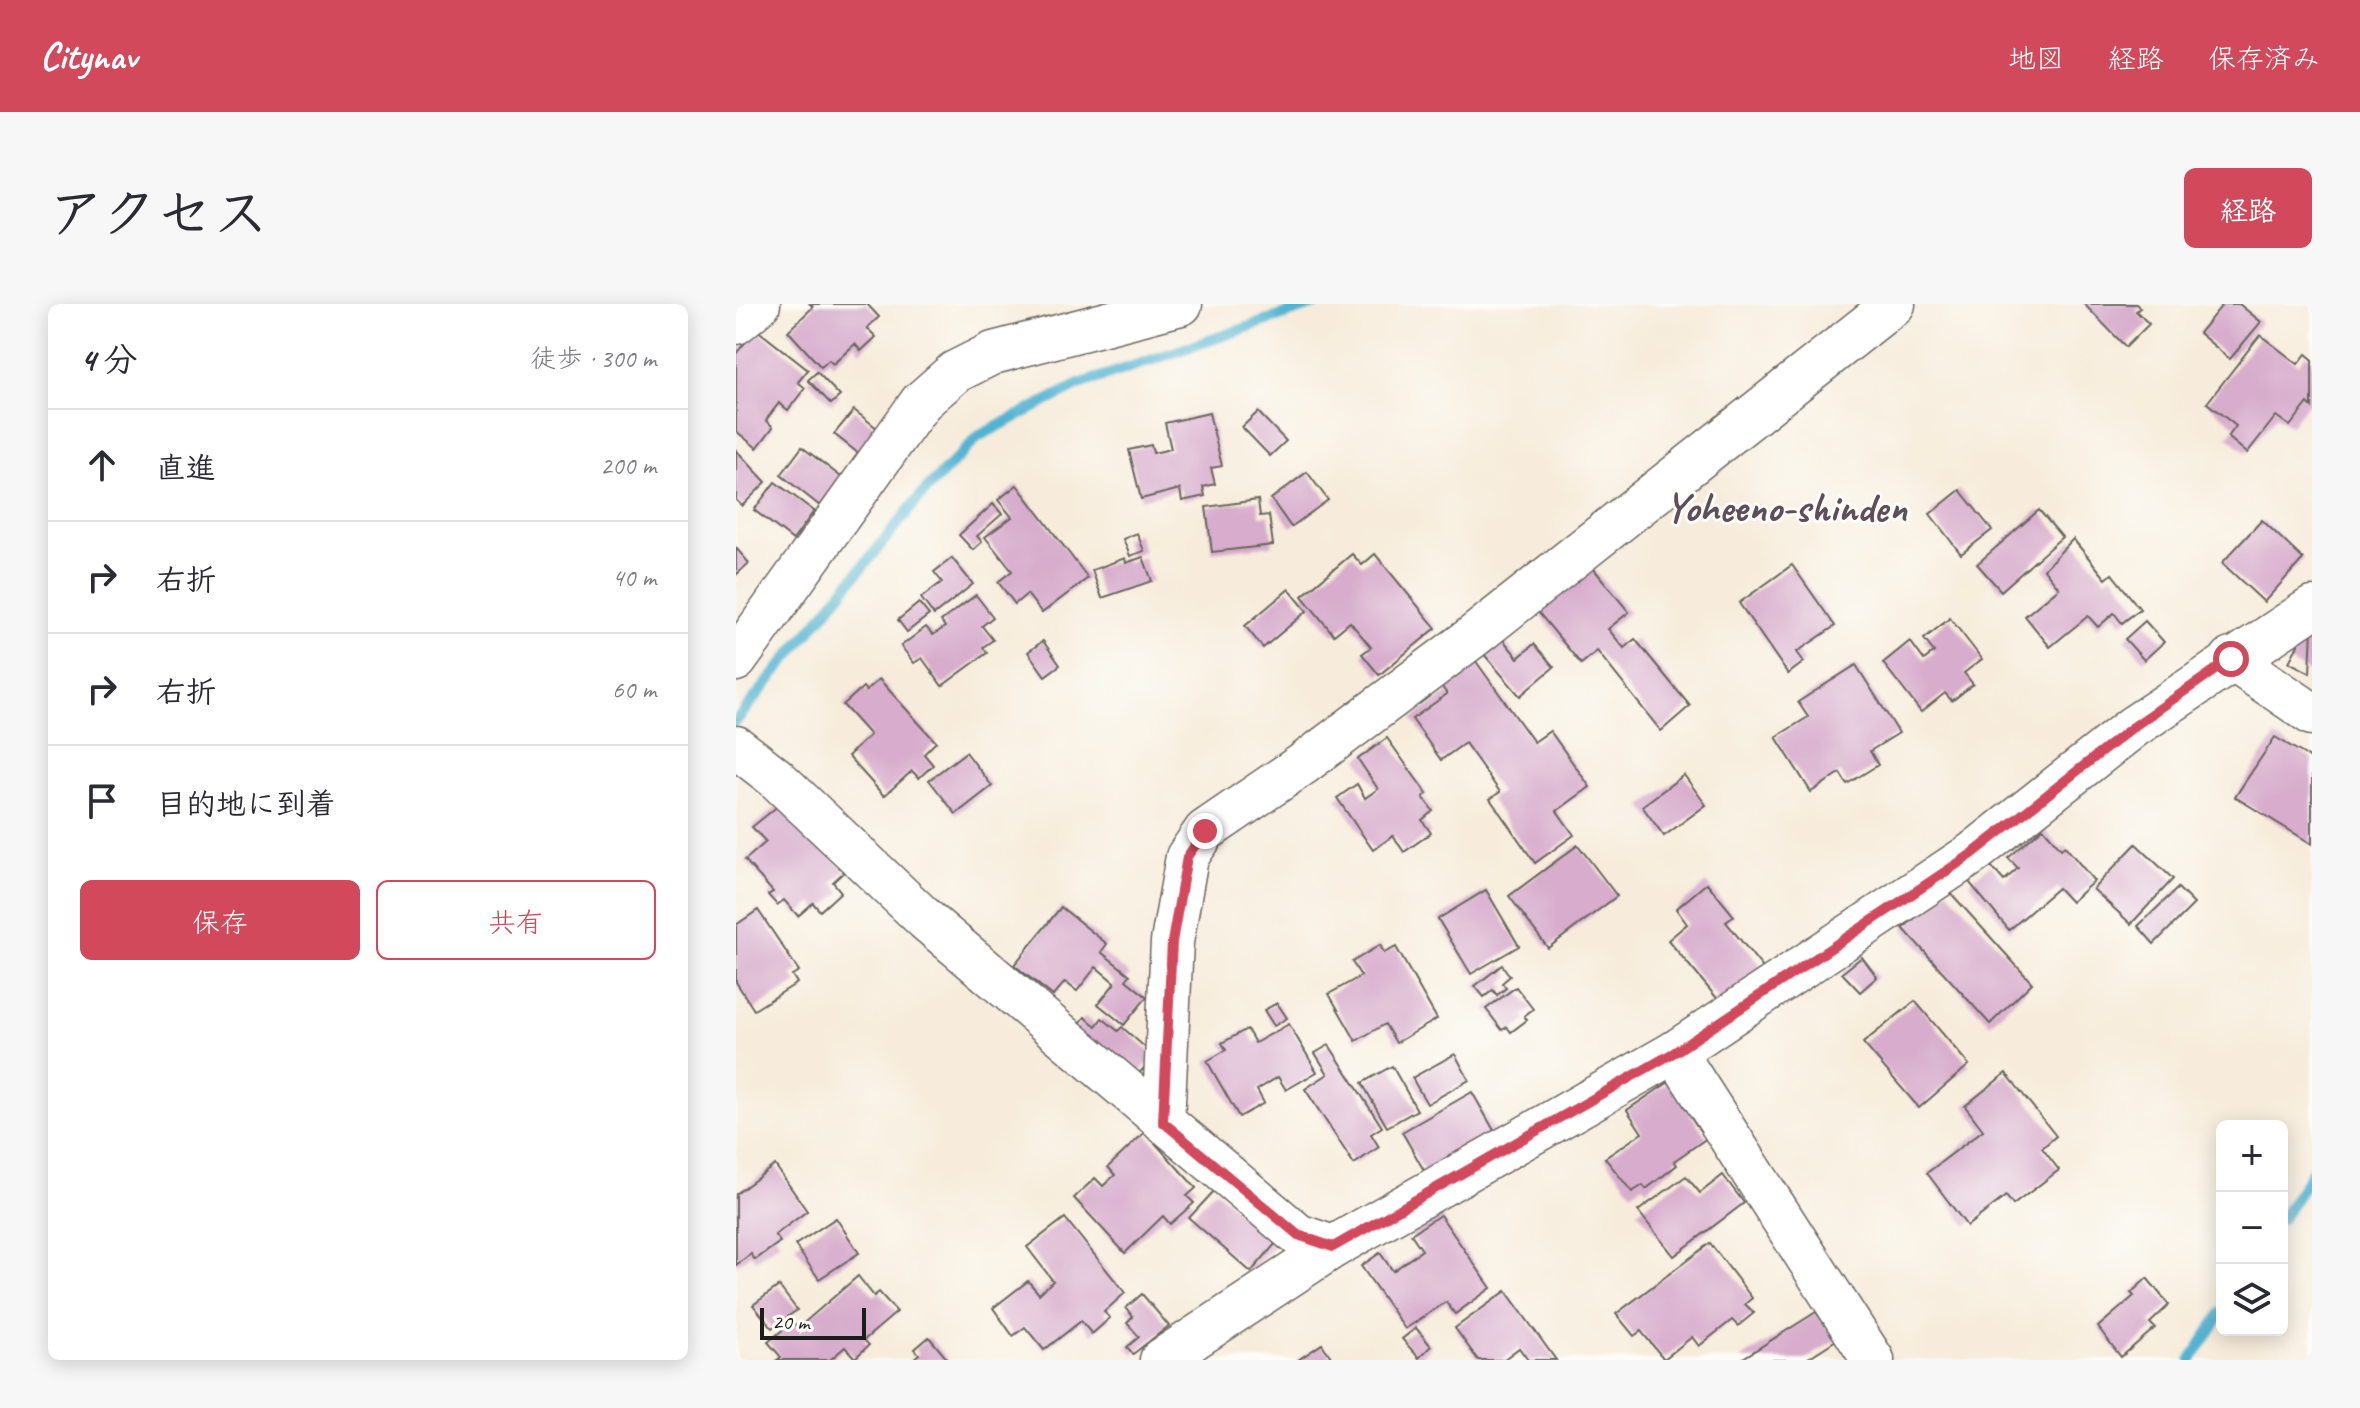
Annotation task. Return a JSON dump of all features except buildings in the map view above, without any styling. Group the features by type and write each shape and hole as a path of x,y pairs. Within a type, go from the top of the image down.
{"street":[{"path":"736,323 759,304"},
{"path":"736,660 921,402 955,372 993,353 1181,304"},
{"path":"1163,1122 1172,942 1187,857 1205,831 1303,764 1493,621 1894,304"},
{"path":"1161,1360 1333,1247 1675,1052 1972,854 2133,727 2312,608"},
{"path":"2231,659 2312,714"},
{"path":"736,747 776,778 926,920 1163,1122 1298,1235 1333,1247"},
{"path":"1675,1052 1873,1360"}],"waterway":[{"path":"736,721 924,492 979,436 1078,385 1316,304"},
{"path":"2288,1210 2312,1172"},
{"path":"2191,1360 2216,1321"}],"district":[{"name":"Yoheeno-shinden","path":"1786,507"}],"route":[{"path":"1205,831 1187,857 1172,942 1163,1122 1298,1235 1333,1247 1675,1052 1972,854 2133,727 2231,659"}]}
